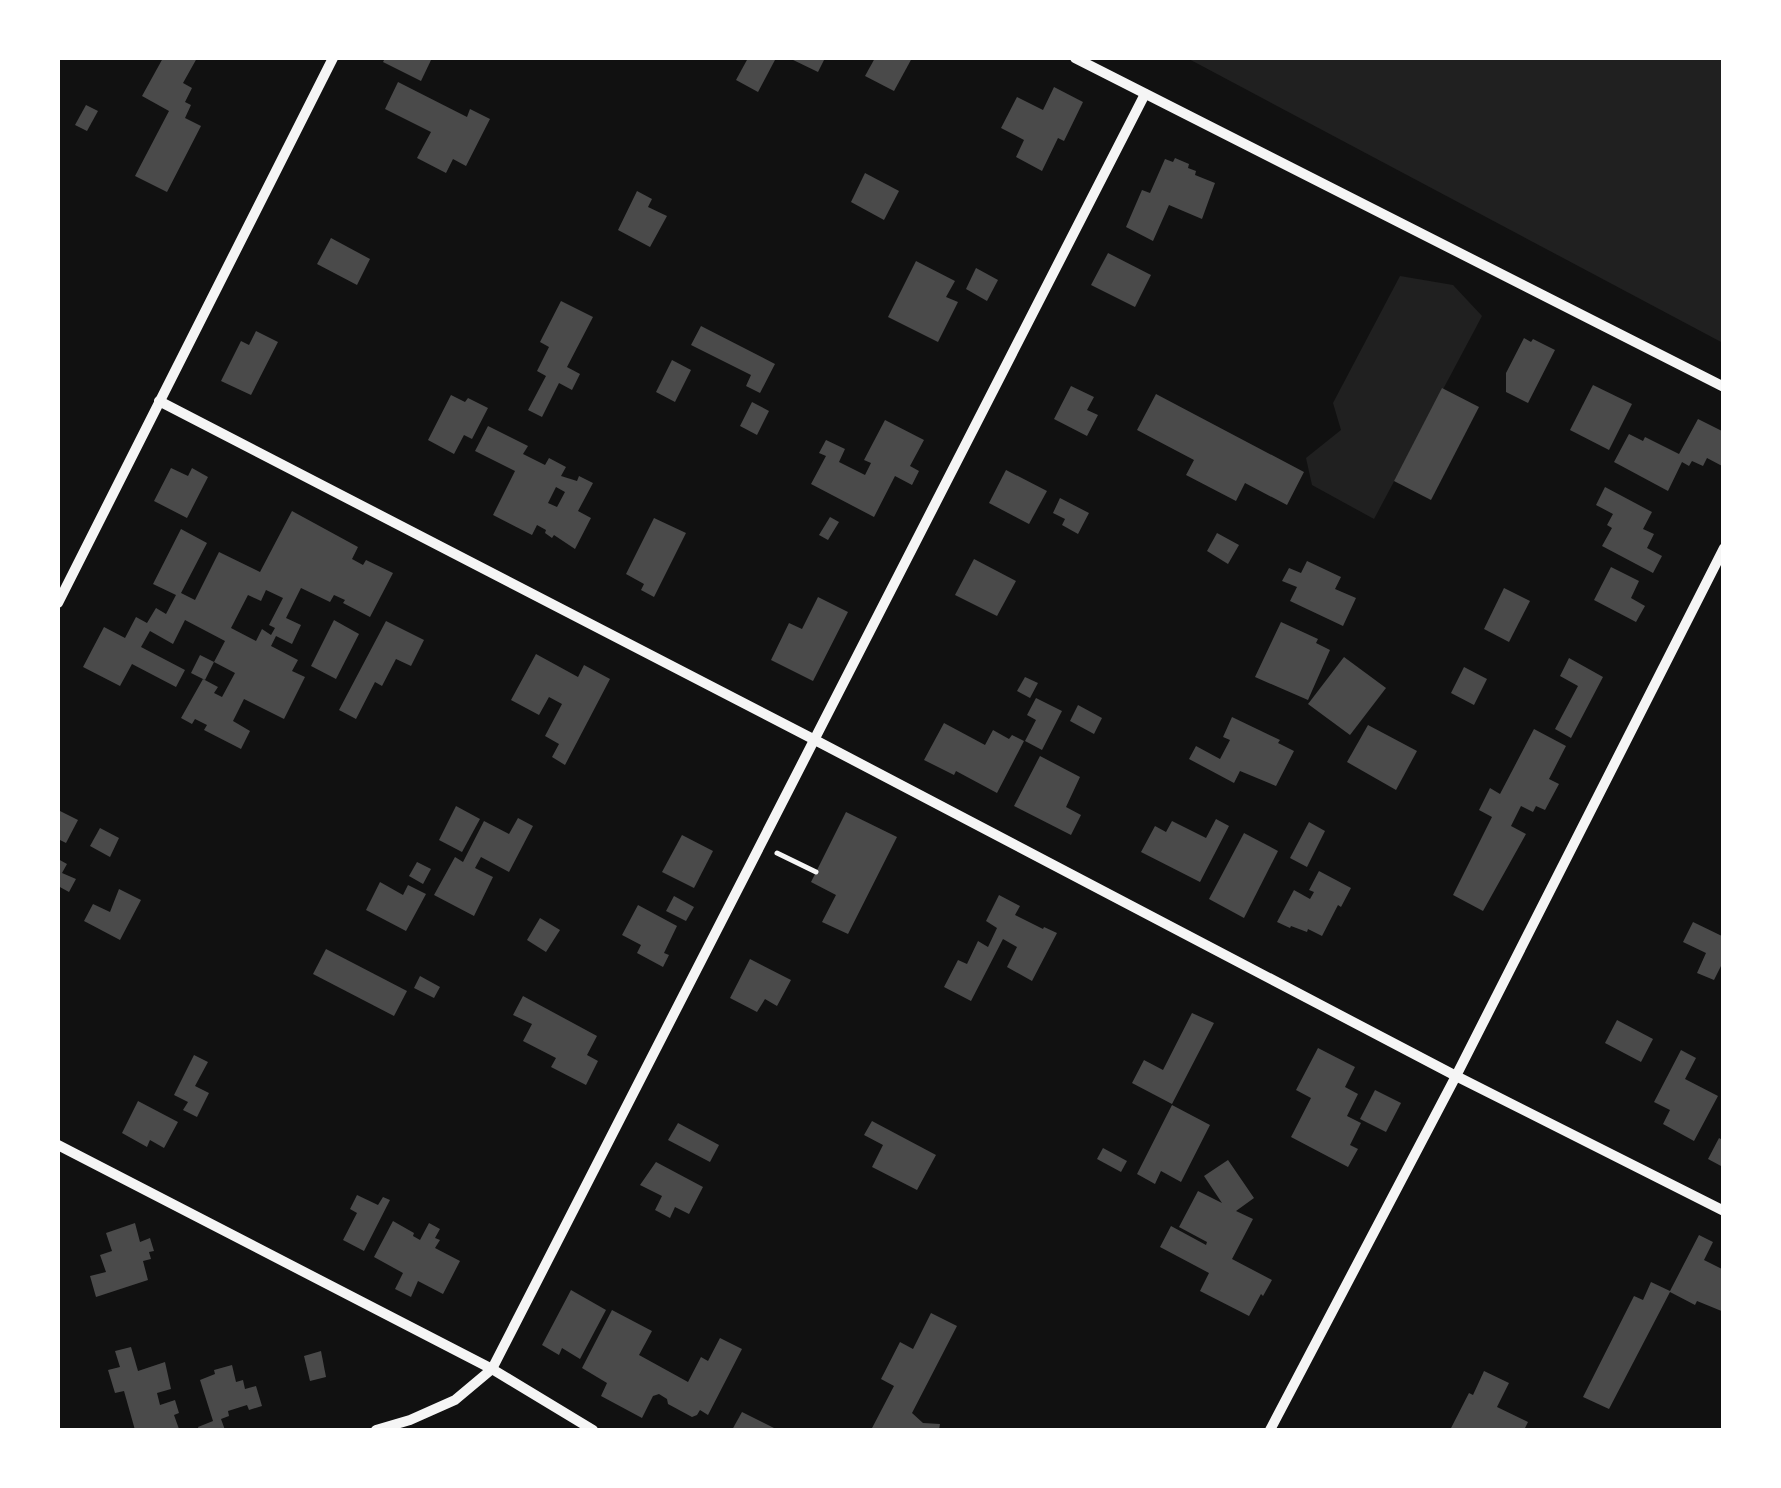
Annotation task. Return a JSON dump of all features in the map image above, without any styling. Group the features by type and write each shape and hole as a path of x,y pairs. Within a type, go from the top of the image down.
{"street":[{"path":"58,604 333,58"},
{"path":"1075,58 1724,387"},
{"path":"376,1430 455,1400 492,1369 1145,94"},
{"path":"159,401 1456,1076 1724,1211"},
{"path":"1270,1430 1456,1076 1724,548"},
{"path":"58,1145 492,1369 594,1430"}],"path":[{"path":"761,845 816,872"}],"shaded area":[{"path":"1187,58 1723,58 1723,343"},
{"path":"1400,276 1453,285 1482,316 1374,519 1312,485 1306,458 1341,430 1333,403"}],"building":[{"path":"163,58 197,58 183,83 192,88 185,102 191,105 185,118 201,126 167,192 135,176 169,111 142,96"},
{"path":"385,58 432,58 421,81 383,62"},
{"path":"748,58 776,58 758,92 736,80"},
{"path":"789,58 825,58 818,72"},
{"path":"875,58 912,58 894,91 865,76"},
{"path":"398,82 467,117 470,109 490,119 466,166 453,159 446,173 417,158 431,132 385,109"},
{"path":"1054,87 1083,102 1064,141 1058,138 1042,171 1016,157 1024,140 1001,128 1017,97 1043,110"},
{"path":"86,105 98,111 87,131 75,125"},
{"path":"1175,158 1189,164 1195,175 1215,183 1202,219 1169,205 1153,241 1126,227 1142,190 1150,193 1165,159 1173,162"},
{"path":"865,173 899,191 884,220 851,202"},
{"path":"637,191 652,199 648,207 667,216 650,247 618,230"},
{"path":"331,238 370,259 357,285 317,264"},
{"path":"1108,253 1151,275 1135,307 1091,285"},
{"path":"916,261 955,281 946,297 958,302 938,342 888,317"},
{"path":"976,268 998,280 987,301 966,289"},
{"path":"561,301 593,317 567,367 580,374 572,390 559,383 542,417 528,410 546,376 537,371 549,347 540,342"},
{"path":"701,326 775,364 760,393 746,386 751,375 691,345"},
{"path":"256,331 278,342 251,395 221,381 241,341 249,345"},
{"path":"1524,338 1555,350 1528,403 1506,392 1506,373"},
{"path":"672,360 691,370 675,402 656,392"},
{"path":"1593,385 1632,404 1609,450 1570,430"},
{"path":"1071,386 1094,397 1087,410 1098,415 1087,436 1054,419"},
{"path":"1442,388 1479,407 1431,500 1394,481"},
{"path":"1156,394 1304,472 1287,505 1245,483 1236,501 1186,475 1194,460 1137,430"},
{"path":"451,395 488,408 472,439 464,435 454,454 428,440"},
{"path":"752,402 769,411 757,435 740,426"},
{"path":"1698,419 1724,432 1724,467 1707,458 1703,466 1682,462 1668,491 1614,462 1629,434 1643,441 1645,437 1679,454"},
{"path":"885,420 924,440 910,466 919,471 912,485 895,476 874,517 811,484 826,456 819,453 826,440 845,449 839,462 865,475 871,463 864,460"},
{"path":"488,426 528,446 523,454 545,465 549,458 566,467 561,476 577,481 579,476 593,483 578,511 591,518 575,549 537,525 532,535 493,515 515,471 475,451","holes":["556,487 565,492 557,507 548,503"]},
{"path":"171,468 188,476 192,468 208,477 187,518 154,501"},
{"path":"1006,470 1047,491 1029,524 989,503"},
{"path":"1605,487 1652,512 1643,529 1654,534 1647,548 1662,556 1653,573 1602,546 1612,528 1607,525 1613,514 1596,505"},
{"path":"1060,498 1089,513 1078,534 1062,525 1065,519 1053,513"},
{"path":"292,511 358,547 352,559 363,565 366,560 393,573 370,617 334,595 330,602 301,588 286,618 301,625 292,644 276,636 271,646 298,660 292,671 305,677 284,719 244,699 233,721 250,731 241,749 204,730 207,725 181,718 203,679 218,687 214,693 222,697 235,673 214,662 225,641 185,620 173,644 150,631 141,647 185,670 176,687 132,664 120,686 83,667 104,627 125,638 136,617 147,623 156,608 166,614 176,595 153,584 181,529 207,543 181,593 195,600 219,552 260,572","holes":["266,590 283,598 269,625 275,628 271,635 262,629 256,641 231,628 248,595 261,601"]},
{"path":"830,517 839,522 828,540 819,535"},
{"path":"654,518 686,533 654,597 641,590 644,584 626,574"},
{"path":"1217,533 1239,545 1228,564 1207,551"},
{"path":"974,559 1016,581 997,616 955,595"},
{"path":"1307,561 1341,577 1335,589 1356,598 1343,626 1290,601 1297,587 1282,581 1289,568 1301,573"},
{"path":"1611,567 1639,581 1631,598 1645,606 1636,622 1594,600"},
{"path":"1504,588 1530,601 1509,642 1484,629"},
{"path":"818,597 848,612 813,681 771,660 789,623 802,629"},
{"path":"334,620 359,634 336,679 311,666"},
{"path":"386,621 424,640 411,666 396,659 382,686 375,682 356,719 339,710"},
{"path":"1281,622 1318,639 1316,643 1330,650 1308,700 1255,677"},
{"path":"536,654 578,677 584,665 610,679 565,765 552,757 559,744 545,736 562,704 549,697 539,715 511,700"},
{"path":"200,655 214,662 205,680 191,673"},
{"path":"1344,657 1386,688 1350,735 1308,704"},
{"path":"1569,658 1603,677 1571,738 1555,729 1578,686 1560,676"},
{"path":"1464,667 1487,679 1474,705 1451,693"},
{"path":"1025,677 1038,683 1030,698 1017,691"},
{"path":"1036,698 1062,711 1042,750 1025,741 1036,720 1027,715"},
{"path":"1078,705 1102,718 1094,734 1070,721"},
{"path":"1232,717 1294,751 1276,786 1240,771 1234,783 1189,759 1196,746 1220,759 1230,740 1223,737"},
{"path":"944,723 985,745 993,730 1009,739 1012,735 1024,741 997,793 956,771 954,775 924,760"},
{"path":"1368,725 1417,751 1396,790 1347,762"},
{"path":"1534,729 1566,746 1549,779 1559,784 1545,810 1536,806 1533,812 1521,806 1511,826 1526,834 1483,911 1453,895 1492,817 1479,810 1490,788 1500,794"},
{"path":"1040,756 1080,777 1066,807 1081,815 1071,835 1014,806"},
{"path":"456,806 480,819 462,852 439,840"},
{"path":"58,810 78,820 66,843 58,839"},
{"path":"846,812 897,837 848,934 822,922 836,895 811,882"},
{"path":"518,818 533,826 509,872 481,857 475,868 493,877 474,916 434,895 455,857 463,862 484,821 509,834"},
{"path":"1216,819 1229,826 1200,882 1141,852 1155,826 1166,832 1172,821 1206,838"},
{"path":"1309,822 1325,831 1307,867 1290,858"},
{"path":"100,828 119,838 110,857 90,846"},
{"path":"1244,833 1278,851 1244,918 1209,899"},
{"path":"682,835 713,851 694,888 662,872"},
{"path":"58,859 67,864 62,873 76,879 69,892 58,886"},
{"path":"417,862 431,869 423,884 409,876"},
{"path":"1319,871 1351,888 1322,936 1277,922 1294,890 1310,899 1314,892 1309,890"},
{"path":"380,882 403,895 408,885 426,894 406,931 366,910"},
{"path":"119,889 141,900 120,940 84,921 93,904 110,912"},
{"path":"999,895 1020,906 1015,915 1057,933 1032,981 1007,967 1017,947 1003,939 971,1001 944,987 958,960 967,964 978,941 988,947 997,928 986,921"},
{"path":"674,896 694,907 686,921 666,911"},
{"path":"638,905 677,926 664,953 669,955 663,967 637,953 641,945 622,935"},
{"path":"540,918 560,930 546,952 527,940"},
{"path":"1693,922 1724,937 1724,960 1714,980 1697,973 1706,953 1683,942"},
{"path":"326,949 407,991 394,1016 313,974"},
{"path":"750,959 791,980 777,1006 765,999 757,1012 730,998"},
{"path":"420,976 440,987 434,998 414,988"},
{"path":"523,996 597,1036 587,1055 598,1061 586,1085 551,1067 556,1058 523,1041 532,1024 513,1015"},
{"path":"1192,1013 1214,1023 1172,1104 1132,1083 1144,1060 1163,1070"},
{"path":"1617,1020 1653,1039 1641,1062 1605,1043"},
{"path":"1318,1048 1355,1067 1345,1087 1358,1094 1347,1116 1361,1123 1350,1145 1358,1149 1348,1167 1291,1137 1311,1098 1296,1090"},
{"path":"1681,1050 1696,1058 1685,1079 1718,1096 1694,1141 1663,1124 1670,1110 1654,1102"},
{"path":"194,1055 208,1062 195,1086 209,1093 197,1117 183,1110 188,1102 174,1095"},
{"path":"1375,1090 1401,1103 1386,1132 1360,1119"},
{"path":"138,1101 178,1122 164,1148 150,1140 147,1147 122,1133"},
{"path":"1172,1105 1210,1125 1181,1182 1161,1171 1155,1184 1137,1174"},
{"path":"872,1121 936,1155 917,1190 872,1167 883,1145 864,1135"},
{"path":"678,1123 719,1145 710,1162 668,1140"},
{"path":"1719,1138 1724,1141 1721,1166 1708,1159"},
{"path":"1103,1148 1127,1161 1121,1172 1097,1159"},
{"path":"1228,1160 1254,1198 1236,1211 1253,1219 1232,1259 1272,1280 1249,1316 1200,1291 1209,1273 1160,1247 1171,1226 1206,1245 1207,1242 1179,1227 1198,1191 1222,1203 1204,1176"},
{"path":"656,1162 703,1187 689,1214 675,1207 670,1218 655,1210 662,1196 640,1185"},
{"path":"357,1195 378,1205 383,1197 390,1200 364,1251 343,1240 357,1213 350,1209"},
{"path":"393,1221 420,1240 429,1223 440,1229 435,1248 460,1261 443,1294 418,1281 411,1297 395,1289 403,1273 374,1257"},
{"path":"135,1223 140,1242 150,1238 154,1251 149,1252 151,1259 143,1261 148,1280 96,1297 90,1276 106,1272 100,1255 112,1251 106,1233"},
{"path":"1699,1235 1713,1242 1704,1260 1724,1270 1724,1312 1697,1301 1695,1305 1670,1292 1609,1409 1583,1397 1634,1296 1643,1300 1651,1282 1670,1291"},
{"path":"571,1290 606,1310 580,1359 562,1348 559,1355 542,1345"},
{"path":"612,1310 652,1331 639,1355 688,1382 701,1357 708,1361 720,1338 742,1349 708,1415 700,1410 692,1417 668,1404 659,1394 653,1396 642,1418 601,1396 607,1383 582,1368"},
{"path":"931,1313 957,1326 912,1413 923,1423 940,1424 939,1430 871,1430 894,1386 881,1379 900,1342 913,1349"},
{"path":"131,1347 138,1371 165,1362 171,1389 157,1393 160,1405 175,1400 179,1413 174,1415 179,1429 135,1430 124,1391 115,1393 108,1370 120,1367 115,1351"},
{"path":"321,1351 326,1377 310,1381 304,1356"},
{"path":"232,1365 236,1382 243,1380 245,1389 256,1386 262,1406 249,1410 247,1405 228,1411 229,1416 221,1419 225,1430 199,1430 198,1427 213,1421 200,1380 215,1374 214,1370"},
{"path":"1484,1371 1509,1383 1497,1407 1528,1422 1524,1430 1450,1430"},
{"path":"742,1412 778,1430 732,1430"}]}
